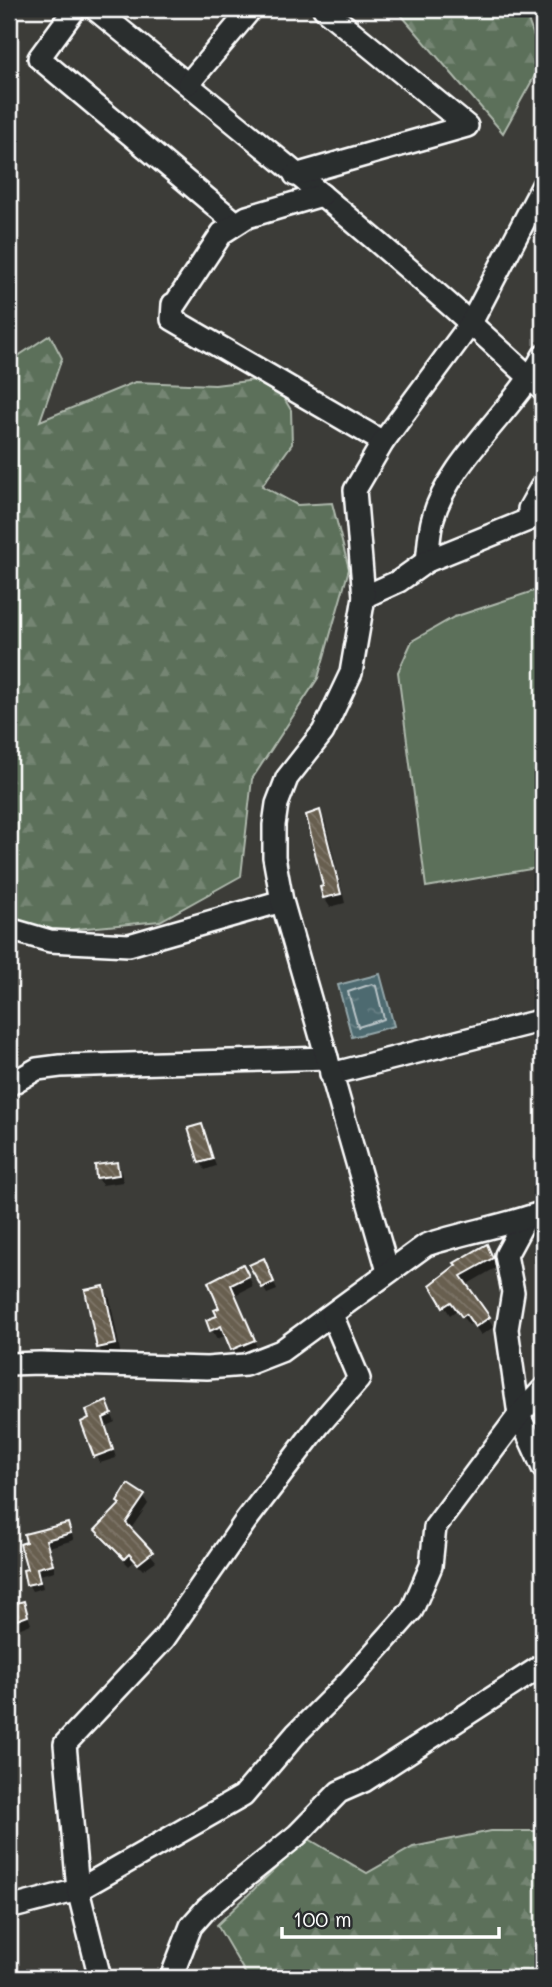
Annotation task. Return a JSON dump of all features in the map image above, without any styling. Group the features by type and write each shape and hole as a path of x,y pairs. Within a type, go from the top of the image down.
{"street":[{"path":"75,9 39,58 236,223"},
{"path":"95,9 322,195 471,323 537,384"},
{"path":"188,85 251,9"},
{"path":"295,175 467,126 324,9"},
{"path":"388,1271 282,901 274,857 277,804 287,778 323,732 351,673 363,597 355,490 383,442 471,323 543,186"},
{"path":"322,195 247,217 222,233 173,304 172,319 383,442"},
{"path":"427,561 433,517 453,474 537,384 543,356"},
{"path":"363,597 399,581 427,561 537,516 529,509 543,484"},
{"path":"9,929 50,941 129,945 282,901"},
{"path":"9,1085 37,1069 60,1066 329,1066 543,1020"},
{"path":"9,1364 207,1368 245,1365 281,1351 426,1245 534,1215"},
{"path":"534,1215 506,1255 513,1292 507,1329 519,1415 543,1468"},
{"path":"100,1978 78,1890 65,1744 164,1639 245,1522 319,1425 359,1379 331,1315"},
{"path":"9,1908 78,1890 243,1796 296,1734 347,1683 412,1610 431,1566 435,1527 519,1415 543,1389"},
{"path":"171,1978 191,1926 207,1908 297,1835 339,1792 364,1782 543,1665"}],"green space":[{"path":"396,9 524,9 543,61 503,133"},
{"path":"50,335 62,358 40,421 135,382 215,385 272,378 291,410 292,444 262,486 297,505 332,503 349,569 318,678 252,779 241,876 160,921 24,934 9,916 9,362"},
{"path":"543,588 543,867 426,887 398,672 412,641 454,617"},
{"path":"491,1831 537,1831 543,1834 543,1978 248,1978 217,1925 307,1838 367,1873 413,1847"}],"water":[{"path":"380,974 394,1026 352,1037 338,985"}],"building":[{"path":"320,810 341,894 323,898 320,887 323,886 306,815"},
{"path":"202,1124 213,1159 199,1163 188,1128"},
{"path":"117,1162 119,1175 96,1178 95,1165"},
{"path":"487,1244 493,1258 461,1276 490,1317 475,1327 466,1314 462,1317 451,1302 443,1307 430,1285 456,1265 454,1263"},
{"path":"264,1258 274,1282 262,1288 249,1265"},
{"path":"243,1264 249,1276 231,1285 255,1340 231,1350 221,1326 210,1331 206,1320 217,1316 214,1310 219,1308 208,1282"},
{"path":"104,1286 116,1344 97,1348 85,1290"},
{"path":"107,1401 112,1414 103,1418 113,1450 94,1457 81,1422 89,1418 86,1410"},
{"path":"128,1484 145,1495 126,1523 153,1552 138,1564 129,1554 124,1559 95,1530 120,1504 117,1502"},
{"path":"68,1523 71,1533 46,1540 53,1564 37,1568 40,1582 26,1585 23,1570 27,1569 20,1544 26,1542 24,1534"},
{"path":"24,1601 28,1616 12,1622 9,1605"}]}
